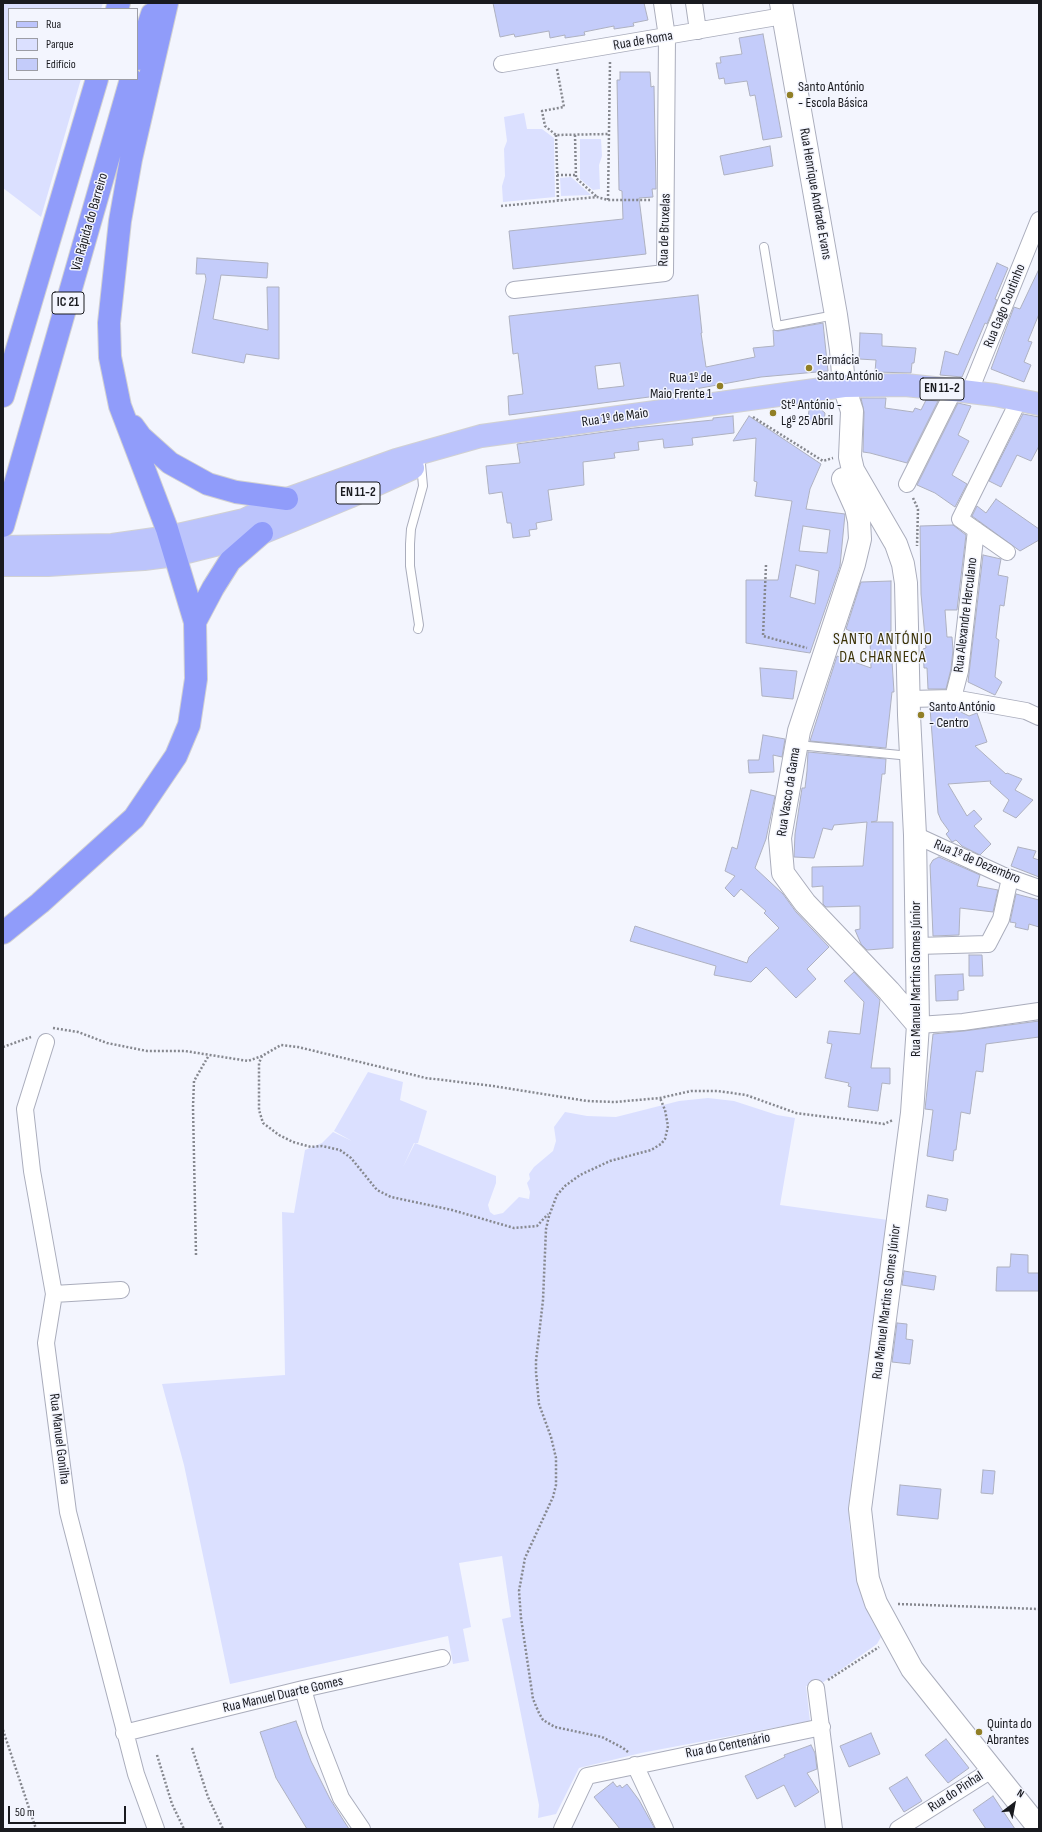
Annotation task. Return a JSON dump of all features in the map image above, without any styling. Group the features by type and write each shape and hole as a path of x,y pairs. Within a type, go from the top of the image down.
{"highway":[{"path":"138,56 156,3"},
{"path":"3,932 40,903 134,818 176,756 189,725 196,679 195,622 172,546 120,406 110,357 109,323 120,221 131,159 167,3"},
{"name":"IC 21","path":"3,396 97,80"},
{"name":"Via Rápida do Barreiro","path":"3,526 131,80"},
{"path":"120,406 141,437 170,463 208,484 236,492 287,500"},
{"path":"195,622 213,588 230,561 262,533"}],"main road":[{"name":"EN 11-2","path":"844,386 905,385 962,390 1029,402"},
{"name":"Rua 1º de Maio","path":"481,436 844,386"},
{"name":"EN 11-2","path":"3,566 112,545 172,546 230,541 262,533 349,497 481,436"},
{"name":"EN 11-2","path":"172,546 244,520 287,500 396,460 481,436"},
{"name":"EN 11-2","path":"3,547 51,556"}],"street":[{"name":"Rua de Bruxelas","path":"514,290 665,273 667,37 662,3"},
{"path":"694,3 698,31"},
{"name":"Rua de Roma","path":"502,64 667,37 698,31 782,10"},
{"name":"Rua Henrique Andrade Evans","path":"782,10 836,315 844,386"},
{"name":"Rua Gago Coutinho","path":"907,484 962,390 1039,220"},
{"name":"Rua Vasco da Gama","path":"844,386 838,411 837,457 840,471 856,508 859,521 860,539 854,564 799,731 780,838 783,873 805,903 918,1025"},
{"name":"Rua Manuel Martins Gomes Júnior","path":"844,386 852,411 850,457 853,470 891,535 903,564 906,583 910,756 915,835 918,1025 912,1113 860,1509 868,1579 876,1603 912,1669 993,1768 1039,1828"},
{"name":"Rua Alexandre Herculano","path":"1007,552 960,518 1029,402"},
{"path":"230,541 335,492 343,479"},
{"path":"860,539 872,530 891,535"},
{"name":"Rua Alexandre Herculano","path":"953,698 960,671 976,530"},
{"path":"909,699 953,698 1026,711 1039,717"},
{"name":"Rua 1º de Dezembro","path":"915,835 1010,878 1039,888"},
{"path":"917,946 988,944 1001,918 1010,878"},
{"path":"918,1025 963,1022 1039,1011"},
{"name":"Rua Manuel Gonilha","path":"39,1040 25,1109 32,1171 54,1294 46,1343 68,1512 124,1733 136,1774 156,1829"},
{"path":"54,1294 121,1290"},
{"name":"Rua Manuel Duarte Gomes","path":"124,1733 303,1689 442,1658"},
{"path":"816,1688 834,1829"},
{"path":"303,1689 315,1731 341,1798 362,1829"},
{"name":"Rua do Centenário","path":"562,1829 587,1776 822,1727"},
{"path":"635,1765 665,1829"},
{"name":"Rua do Pinhal","path":"898,1829 993,1768"}],"lane":[{"path":"764,247 777,326 836,315"},
{"path":"418,630 410,566 410,544 411,529 423,486 421,464"},
{"path":"797,745 910,756"}],"path":[{"path":"608,200 610,47"},
{"path":"554,56 564,107 542,111 545,126 556,135 609,134"},
{"path":"556,135 558,201"},
{"path":"575,135 576,178 597,197"},
{"path":"557,175 576,175"},
{"path":"501,206 597,197 608,200 666,200"},
{"path":"752,416 823,461 837,457"},
{"path":"766,565 763,636 825,652"},
{"path":"50,1027 78,1032 107,1043 147,1051 185,1051 248,1061 262,1056 281,1045 298,1047 426,1078 494,1086 554,1097 587,1101 615,1102 660,1098 692,1091 718,1090 746,1095 796,1113 884,1124 912,1113"},
{"path":"3,1048 39,1040"},
{"path":"196,1255 193,1107 194,1081 208,1055"},
{"path":"262,1056 259,1063 259,1110 262,1123 279,1135 293,1142 310,1147 322,1146 340,1150 351,1158 377,1190 391,1197 452,1210 514,1228 537,1226 547,1217 554,1202 565,1186 580,1174 610,1161 651,1150 661,1144 665,1139 668,1126 665,1110 660,1098"},
{"path":"554,1202 546,1229 543,1300 536,1361 539,1404 556,1458 556,1485 554,1497 530,1547 522,1569 519,1591 521,1618 533,1699 543,1720 563,1730 591,1733 613,1742 623,1748 632,1757 635,1765"},
{"path":"876,1603 1039,1609"},
{"path":"816,1688 882,1644"},
{"path":"3,1730 36,1829"},
{"path":"192,1748 208,1796 222,1829"},
{"path":"158,1755 172,1804 184,1829"}],"green space":[{"path":"3,3 103,3 101,8 8,8 8,80 81,80 41,217 3,188"},
{"path":"524,113 527,129 542,129 554,138 555,197 503,202 502,186 505,176 504,149 507,141 504,117"},
{"path":"580,139 601,139 602,156 599,165 600,189 593,190 580,179"},
{"path":"571,177 591,195 561,196 560,178"},
{"path":"368,1072 403,1082 400,1100 427,1111 418,1143 415,1143 496,1176 496,1183 488,1205 490,1212 494,1215 503,1213 519,1197 529,1199 530,1192 527,1183 530,1179 529,1174 534,1167 553,1151 556,1141 554,1127 565,1112 587,1116 616,1117 679,1101 708,1098 734,1101 777,1115 795,1118 780,1205 888,1220 874,1331 853,1468 849,1521 852,1549 869,1615 881,1637 877,1644 822,1683 806,1686 810,1721 641,1753 579,1768 556,1814 538,1818 539,1805 502,1619 511,1617 502,1556 459,1563 471,1627 463,1629 469,1661 453,1664 448,1636 230,1684 184,1465 162,1384 285,1375 282,1212 294,1213 305,1150 322,1143 333,1132 352,1141 334,1131","holes":["414,1143 415,1143 403,1167"]}],"building":[{"path":"493,3 644,3 648,20 633,23 634,26 614,29 614,26 584,32 585,35 565,38 565,35 550,38 549,31 515,37 514,34 500,37"},
{"path":"763,34 782,137 763,140 755,95 750,96 747,81 725,84 724,78 719,79 716,63 721,63 720,57 742,54 739,38"},
{"path":"620,72 650,72 651,87 654,86 656,189 652,189 653,197 639,198 646,254 513,269 509,231 623,219 622,191 619,190 617,80 620,80"},
{"path":"770,146 773,166 724,175 720,156"},
{"path":"197,258 268,263 267,278 221,275 213,319 268,330 267,287 279,287 279,359 246,354 244,363 192,353 206,279 205,274 196,274"},
{"path":"997,263 1008,268 995,299 997,300 987,324 985,323 962,377 940,375 945,351 958,355"},
{"path":"1039,269 1039,314 1028,341 1032,342 1024,362 1031,365 1024,382 991,369 1014,307 1020,309"},
{"path":"698,295 701,333 706,367 755,357 753,348 774,346 773,330 778,331 823,323 828,371 761,377 657,396 509,415 508,396 523,394 518,353 513,354 509,316","holes":["620,363 624,386 598,389 595,366"]},
{"path":"860,333 882,334 882,346 916,348 911,373 875,372 876,360 859,359"},
{"path":"861,398 886,398 885,408 913,412 915,408 921,410 926,400 938,401 907,463 863,452 864,412"},
{"path":"958,403 971,406 958,435 969,441 952,475 967,484 955,507 935,493 917,485"},
{"path":"818,407 825,413 824,422 815,425 808,420 809,410"},
{"path":"1023,414 1039,417 1039,446 1031,461 1017,455 1001,487 989,481"},
{"path":"733,416 734,433 692,438 693,445 664,448 663,439 638,442 639,450 614,453 615,458 583,462 584,485 548,490 552,520 536,523 537,529 529,530 530,536 513,538 511,523 507,523 502,492 489,494 486,466 520,463 517,444 634,428 713,420 713,418"},
{"path":"749,416 821,464 810,489 806,509 845,514 840,566 810,653 746,643 746,580 778,580 792,501 755,496 757,482 754,481 756,438 733,441","holes":["803,526 830,530 827,553 799,551","796,565 819,571 815,604 790,597"]},
{"path":"996,499 1039,529 1039,540 1020,551 972,516 977,506 986,513"},
{"path":"953,525 966,535 957,610 945,610 947,637 952,637 953,650 951,669 946,689 928,689 927,668 924,668 923,649 926,648 921,594 920,526"},
{"path":"983,555 1001,559 998,575 1008,577 1004,606 1000,605 996,638 999,640 995,677 1002,682 995,695 968,682"},
{"path":"891,581 890,631 894,692 892,692 886,748 810,741 837,656 871,668 870,641 846,629 861,582"},
{"path":"760,668 797,671 793,699 762,696"},
{"path":"930,708 953,708 969,716 977,713 987,742 975,746 1006,774 1007,773 1022,779 1015,790 1033,800 1016,818 1003,811 1009,800 990,783 991,781 948,784 967,816 974,810 982,819 974,826 991,844 980,855 962,846 956,840 952,842 946,834 949,831 938,813"},
{"path":"763,735 785,739 782,757 773,755 774,772 749,773 748,760 759,760"},
{"path":"808,752 886,759 885,774 882,774 877,821 871,822 893,822 893,948 867,950 861,944 855,930 860,929 860,906 826,907 823,904 823,886 812,887 812,867 863,866 867,822 834,825 832,830 823,828 814,858 794,857 795,834 802,788 805,788"},
{"path":"751,790 775,796 766,839 755,868 783,894 796,912 829,947 807,969 816,979 796,998 766,967 751,982 714,975 716,966 630,941 635,926 747,963 749,957 779,928 764,913 766,911 741,889 734,897 725,888 735,876 725,871 732,847 737,849"},
{"path":"1018,847 1036,851 1033,858 1039,860 1039,877 1011,866"},
{"path":"939,857 980,875 977,886 998,890 993,912 960,908 959,935 933,936 930,865 933,860"},
{"path":"1016,894 1039,900 1039,927 1029,924 1028,930 1015,927 1016,923 1010,922"},
{"path":"969,955 982,955 983,976 969,976"},
{"path":"854,972 880,1000 871,1068 890,1068 890,1084 882,1083 878,1111 848,1107 851,1087 848,1086 849,1083 825,1078 832,1044 827,1043 829,1031 860,1034 864,1002 844,981"},
{"path":"963,974 964,990 958,991 958,1000 936,1001 935,975"},
{"path":"1039,1021 1039,1037 986,1044 983,1072 976,1071 970,1114 961,1112 953,1161 927,1156 933,1110 925,1109 933,1034"},
{"path":"928,1195 948,1199 946,1211 926,1207"},
{"path":"1011,1254 1028,1255 1028,1273 1039,1273 1039,1291 996,1291 997,1267 1010,1267"},
{"path":"904,1271 936,1276 934,1290 902,1285"},
{"path":"897,1323 907,1324 906,1339 913,1340 910,1364 892,1362"},
{"path":"983,1470 995,1471 993,1494 981,1493"},
{"path":"900,1485 941,1489 938,1519 897,1515"},
{"path":"296,1721 311,1761 330,1799 349,1829 307,1829 276,1778 260,1732"},
{"path":"871,1733 880,1754 849,1767 840,1746"},
{"path":"946,1739 969,1768 948,1783 925,1755"},
{"path":"811,1745 815,1753 817,1769 807,1773 819,1792 795,1807 784,1785 757,1799 745,1776 785,1757 784,1755"},
{"path":"907,1777 922,1801 904,1812 889,1788"},
{"path":"613,1782 617,1787 620,1785 622,1788 627,1784 639,1800 655,1829 620,1829 594,1797"},
{"path":"993,1796 1015,1829 986,1829 973,1810"}],"place":[{"name":"Santo António - Escola Básica","path":"790,95"},
{"name":"Farmácia Santo António","path":"809,368"},
{"name":"Rua 1º de Maio Frente 1","path":"720,386"},
{"name":"Stº António - Lgº 25 Abril","path":"773,413"},
{"name":"Santo António - Centro","path":"921,715"},
{"name":"Quinta do Abrantes","path":"979,1732"}],"district":[{"name":"SANTO ANTÓNIO DA CHARNECA","path":"883,649"}]}
